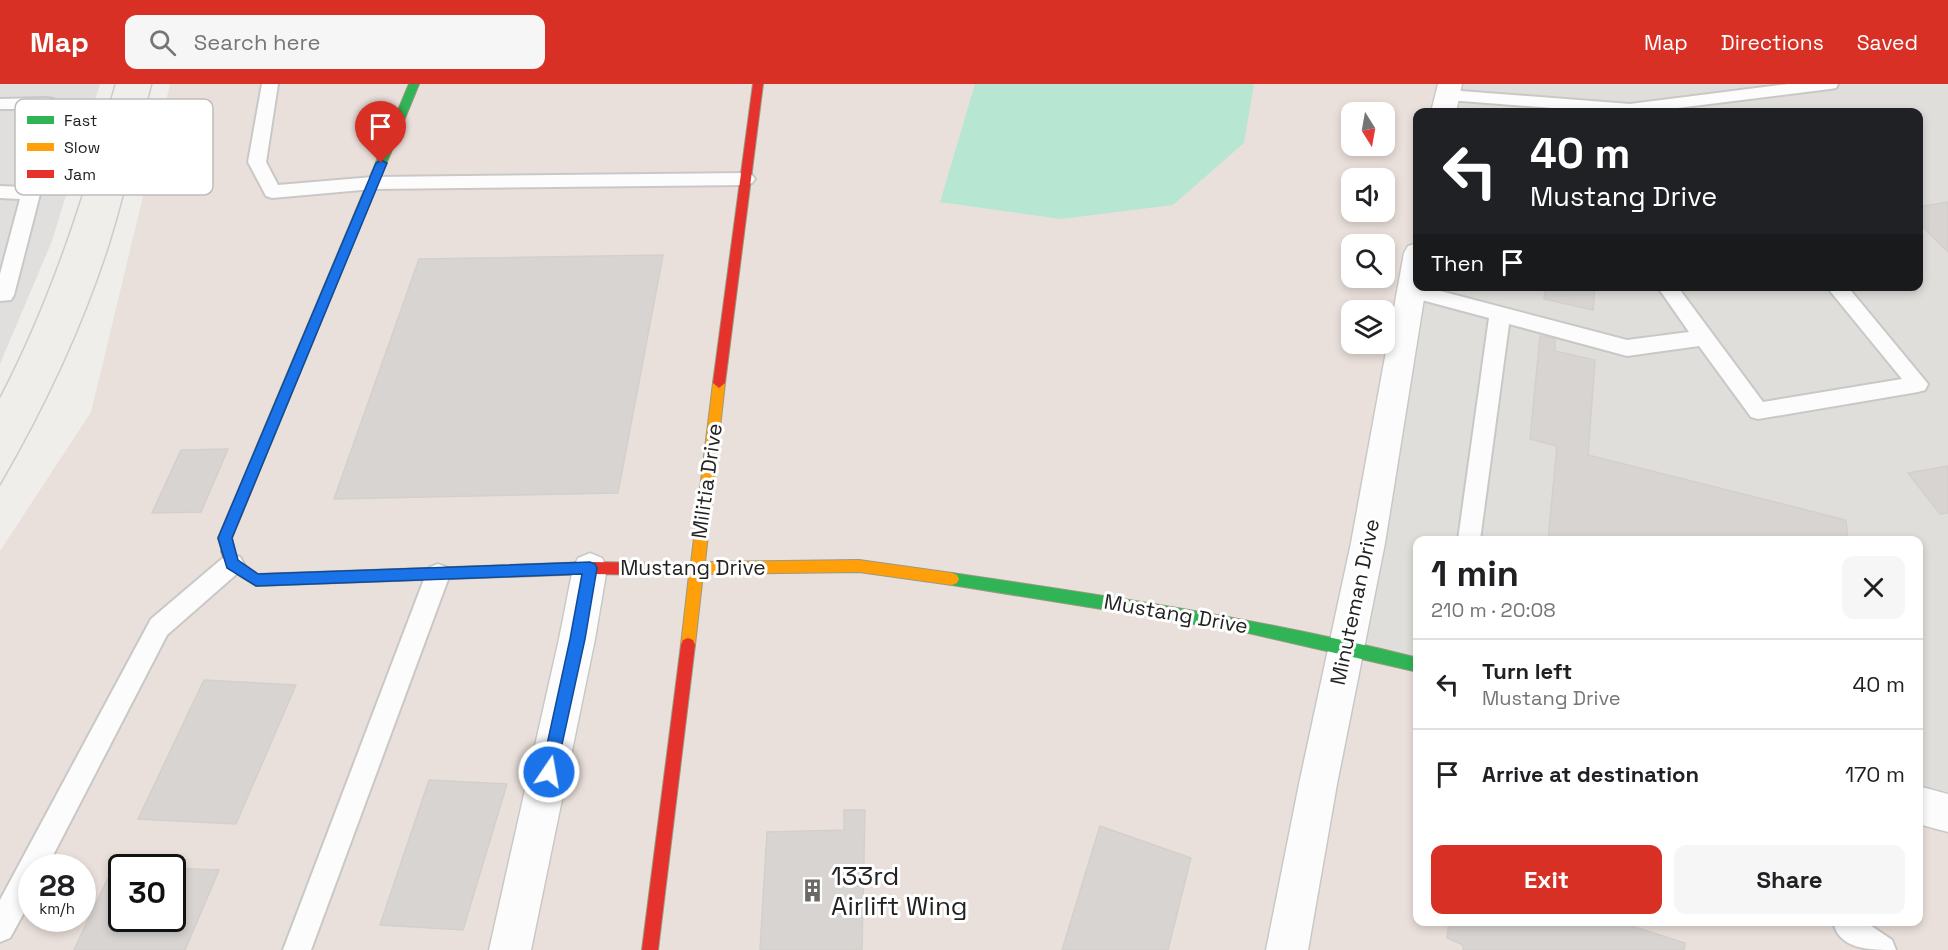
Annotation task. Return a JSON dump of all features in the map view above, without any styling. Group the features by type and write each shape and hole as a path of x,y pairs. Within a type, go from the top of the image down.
{"street":[{"path":"232,564 225,538 414,84"},
{"name":"Militia Drive","path":"650,950 683,690 695,570 758,84"},
{"name":"Minuteman Drive","path":"1287,950 1368,543 1413,276"},
{"name":"Mustang Drive","path":"232,564 256,580 590,568 695,570 859,566 1169,611 1346,645 1413,663"},
{"path":"510,950 578,639 590,568"},
{"path":"1923,806 1948,813"}],"lane":[{"path":"270,84 257,162 272,192 373,183 746,179"},
{"path":"1645,108 1830,84"},
{"path":"1447,97 1602,108"},
{"path":"0,104 15,104"},
{"path":"0,192 15,193"},
{"path":"1,298 31,195"},
{"path":"1414,291 1628,348 1705,338"},
{"path":"1670,291 1758,411 1918,384 1839,291"},
{"path":"1470,536 1500,314"},
{"path":"39,854 159,627 232,564"},
{"path":"297,950 438,574"},
{"path":"0,928 18,894"},
{"path":"1848,933 1882,950"}],"shaded area":[{"path":"0,84 100,84 95,99 15,99 15,195 66,195 52,241 0,364"},
{"path":"170,84 1948,84 1948,950 0,950 0,551 91,412 143,195 213,195 213,99 166,99"},
{"path":"1448,84 1948,84 1948,813 1923,806 1923,536 1413,536 1413,664 1346,645 1417,291 1923,291 1923,108 1444,108"}],"green space":[{"path":"975,84 1254,84 1244,143 1173,205 1061,219 940,202"}],"building":[{"path":"1948,202 1948,252 1923,227 1923,206"},
{"path":"663,255 618,493 334,499 419,259"},
{"path":"1545,291 1595,291 1593,310 1544,299"},
{"path":"1540,336 1555,339 1555,351 1595,360 1588,455 1846,520 1848,536 1548,536 1557,446 1530,439"},
{"path":"228,449 201,512 152,513 181,450"},
{"path":"1948,466 1948,513 1940,514 1908,473"},
{"path":"204,680 296,685 236,824 138,819"},
{"path":"429,780 507,784 463,930 380,925"},
{"name":"133rd Airlift Wing","path":"844,810 865,810 862,950 760,950 767,832 844,830"},
{"path":"1100,826 1191,858 1168,950 1062,950"},
{"path":"186,869 219,870 185,950 74,950 82,932 96,932 96,903 108,878 108,932 186,932"},
{"path":"1448,926 1632,926 1685,943 1684,950 1463,950 1463,945 1447,938"}],"tram line":[{"path":"111,99 115,84"},
{"path":"148,99 152,84"},
{"path":"0,397 36,321 66,244 82,195"},
{"path":"0,485 60,372 96,283 124,195"}],"traffic: fast":[{"path":"228,551 225,538 414,84"},
{"path":"952,579 1244,625 1413,664"}],"traffic: slow":[{"path":"688,645 719,383"},
{"path":"664,569 859,566 952,579"}],"traffic: jam":[{"path":"719,383 758,84"},
{"path":"228,551 232,564 256,580 590,568 664,569"},
{"path":"650,950 688,645"}],"place":[{"name":"133rd Airlift Wing","path":"813,891"}],"route":[{"path":"381,163 225,538 232,564 256,580 590,568 578,639 549,772"}]}
